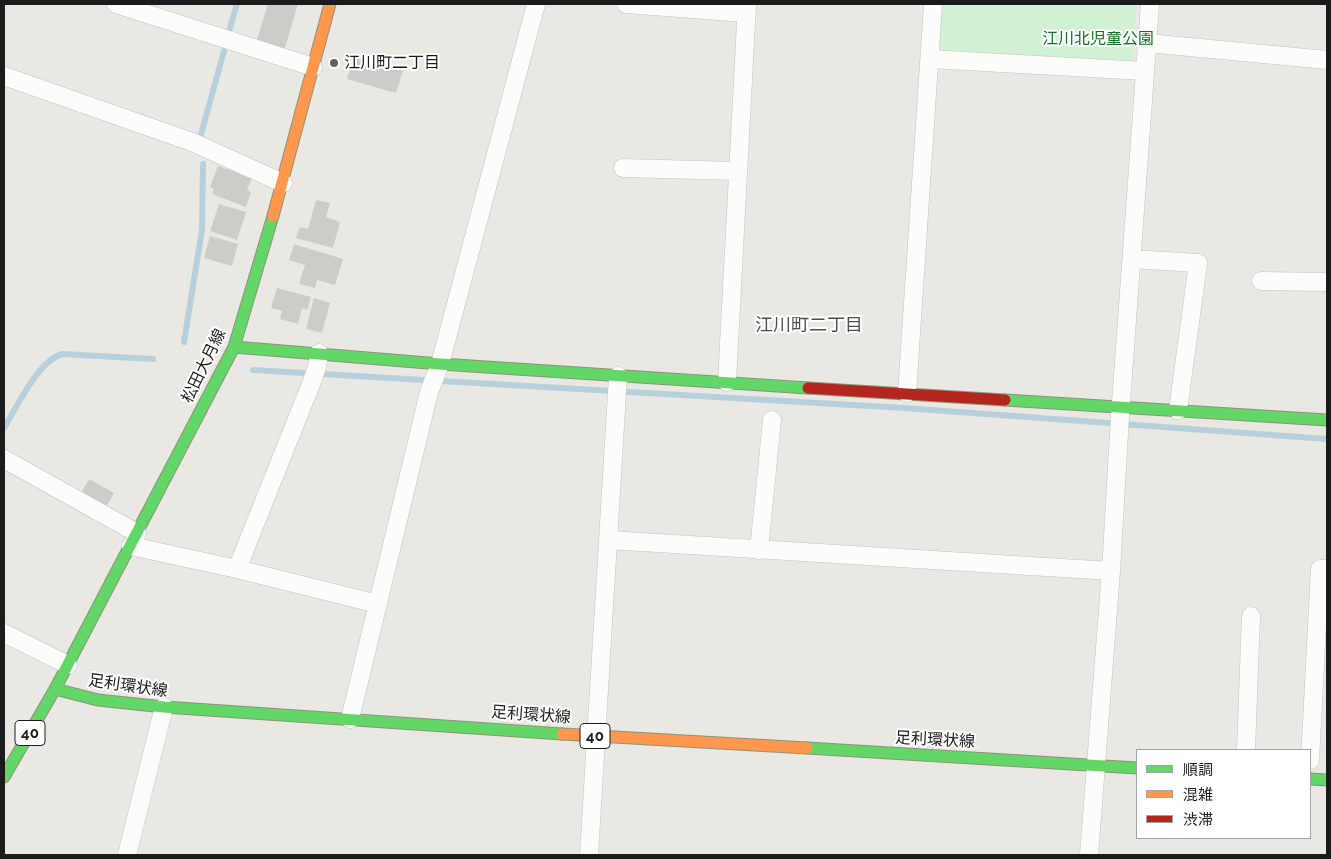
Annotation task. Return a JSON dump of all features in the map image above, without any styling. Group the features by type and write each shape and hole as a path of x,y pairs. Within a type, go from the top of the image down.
{"main road":[{"name":"松田大月線","path":"55,689 234,347 283,183 330,4"},
{"path":"234,347 318,360 438,367 617,387 727,382 907,392 1120,411 1178,410 1327,420"},
{"name":"足利環状線","path":"55,689 98,700 164,707 597,736 1136,768"},
{"name":"40","path":"4,777 55,689"},
{"path":"1311,779 1327,780"}],"street":[{"path":"116,4 313,66"},
{"path":"350,719 429,392 438,367 536,4"},
{"path":"626,4 747,9 727,382"},
{"path":"907,392 933,4"},
{"path":"1089,855 1112,571 1120,411 1150,4"},
{"path":"1147,44 1327,60"},
{"path":"930,59 1145,71"},
{"path":"4,76 192,142 283,183"},
{"path":"623,168 738,171"},
{"path":"1132,258 1198,263 1178,410"},
{"path":"1262,281 1327,282"},
{"path":"238,569 311,384 318,360"},
{"path":"589,855 617,387"},
{"path":"759,550 772,420"},
{"path":"4,459 134,539 238,569 378,604"},
{"path":"609,540 1112,571"},
{"path":"1311,749 1320,569 1327,569"},
{"path":"1246,749 1251,616"},
{"path":"4,633 68,665"},
{"path":"127,855 164,707"}],"green space":[{"name":"江川北児童公園","path":"939,4 1136,4 1132,66 936,52"}],"building":[{"path":"268,4 298,4 284,51 256,43"},
{"path":"354,57 403,71 396,93 347,79"},
{"path":"218,166 252,178 247,190 251,192 246,207 212,194 214,189 210,187"},
{"path":"316,200 330,203 326,217 340,222 333,248 296,238 300,227 308,229"},
{"path":"219,204 246,212 237,240 210,231"},
{"path":"210,236 238,244 232,266 204,258"},
{"path":"294,244 343,259 335,285 317,280 315,288 299,284 305,265 289,260"},
{"path":"277,288 311,297 307,310 302,308 298,324 280,319 282,311 271,308"},
{"path":"314,298 330,303 322,333 306,329"},
{"path":"89,479 114,493 106,507 81,493"}],"waterway":[{"path":"229,31 237,4"},
{"path":"200,138 224,51"},
{"path":"184,342 202,230 203,164"},
{"path":"4,428 29,386 53,358 62,354 153,359"},
{"path":"253,370 904,408 1327,439"}],"traffic: fast":[{"path":"55,689 234,347 273,216"},
{"path":"234,347 440,364 808,388"},
{"path":"1005,400 1327,420"},
{"path":"4,777 55,689 98,700 164,707 562,734"},
{"path":"807,748 1136,768"},
{"path":"1311,779 1327,780"}],"traffic: slow":[{"path":"273,216 330,4"},
{"path":"562,734 807,748"}],"traffic: jam":[{"path":"808,388 1005,400"}],"place":[{"name":"江川町二丁目","path":"334,63"}],"district":[{"name":"江川町二丁目","path":"809,326"}]}
